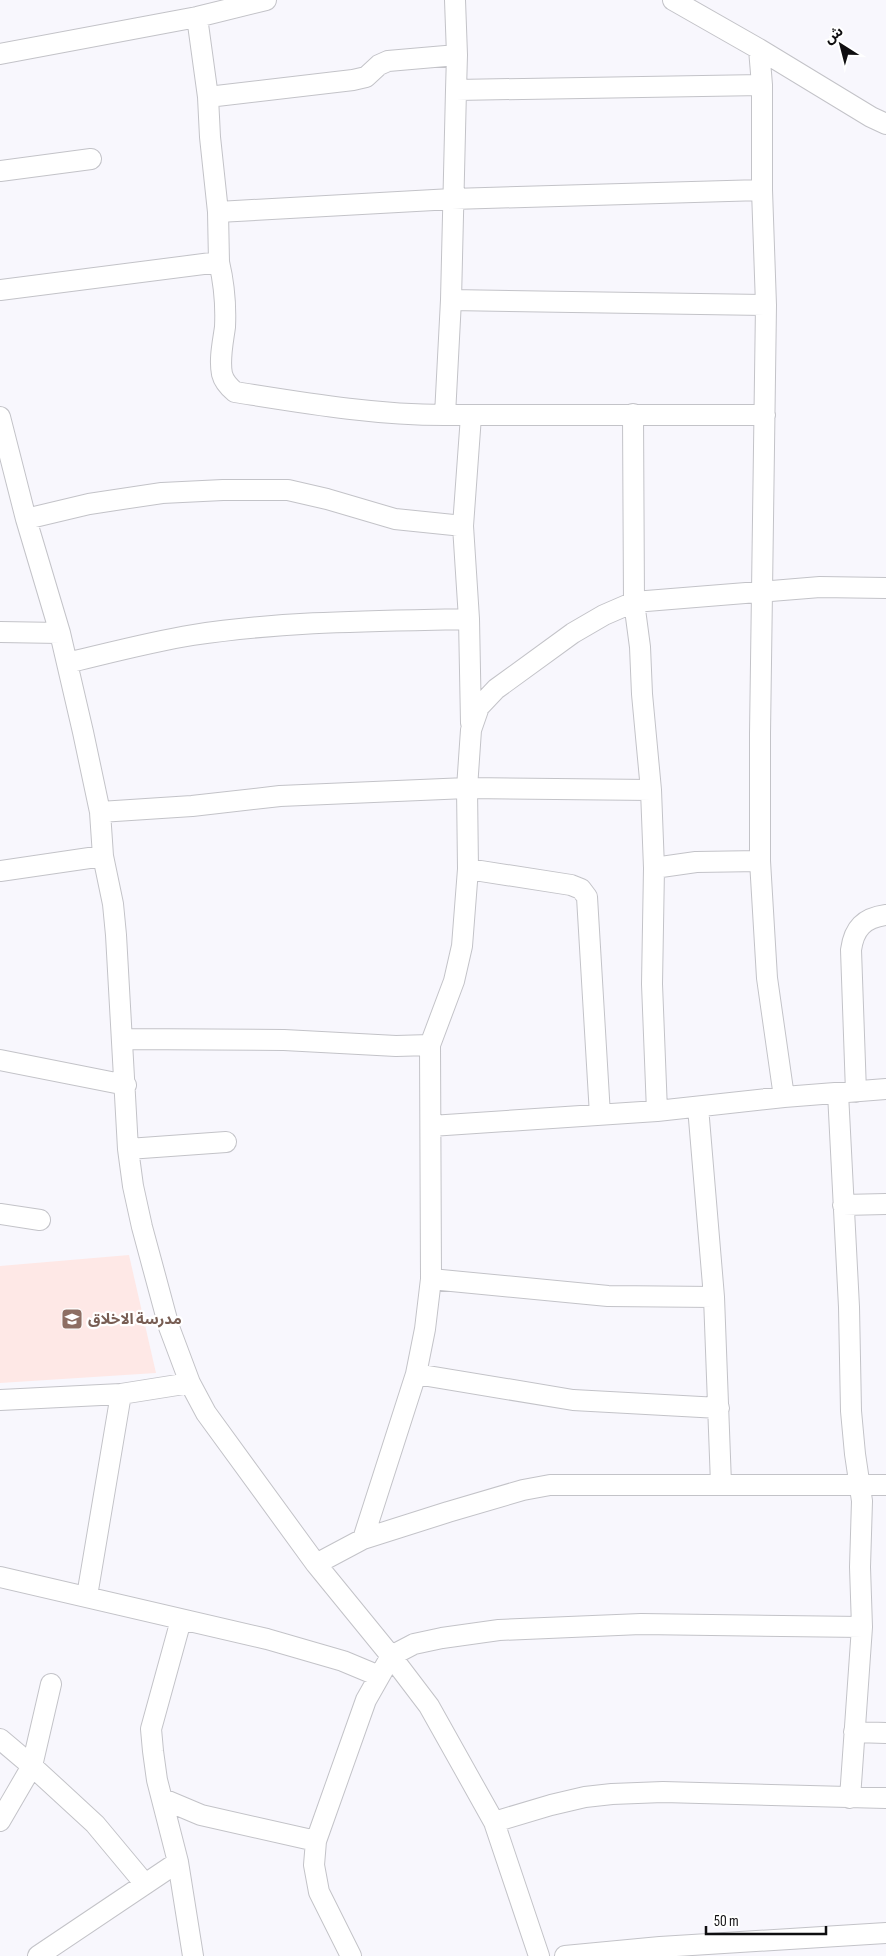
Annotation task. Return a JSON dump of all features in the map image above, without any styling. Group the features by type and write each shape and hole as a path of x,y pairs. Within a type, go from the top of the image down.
{"street":[{"path":"0,54 197,17 266,0"},
{"path":"445,415 451,300 457,55 455,0"},
{"path":"673,0 886,124"},
{"path":"197,17 208,97 218,212 219,262 224,291 225,326 222,373 225,381 235,392 341,409 404,415 765,415"},
{"path":"759,49 762,85 762,190 766,305 760,861 767,978 784,1097"},
{"path":"208,97 353,80 366,77 378,65 388,61 457,55"},
{"path":"456,90 762,85"},
{"path":"0,171 91,159"},
{"path":"218,212 452,199 762,190"},
{"path":"0,290 219,262"},
{"path":"451,300 766,305"},
{"path":"633,414 634,602 640,647 642,694 651,790 654,868 652,984 657,1111"},
{"path":"363,1539 416,1374 425,1329 431,1279 430,1045 454,980 462,946 468,869 467,788 471,730 469,619 463,526 471,416"},
{"path":"0,417 8,481 26,518 60,633 100,812 103,856 115,920 126,1085 128,1149 133,1186 142,1227 169,1327 190,1383 206,1413 316,1564 429,1706 494,1822 539,1956"},
{"path":"26,518 89,504 162,493 223,490 288,490 395,518 463,526"},
{"path":"471,730 479,707 496,689 573,633 604,614 634,602 820,586 886,588"},
{"path":"67,663 193,636 262,627 325,623 469,619"},
{"path":"0,632 60,633"},
{"path":"100,812 192,806 280,796 467,788 651,790"},
{"path":"0,871 103,856"},
{"path":"654,868 696,862 760,861"},
{"path":"468,869 571,885 581,889 587,897 600,1115"},
{"path":"850,1798 862,1627 860,1567 862,1501 851,1411 849,1307 843,1205 851,950 853,937 870,918 886,915"},
{"path":"122,1040 284,1040 396,1046 430,1045"},
{"path":"0,1060 126,1085"},
{"path":"431,1126 657,1111 784,1097 886,1090"},
{"path":"698,1107 714,1297 721,1484"},
{"path":"128,1149 226,1142"},
{"path":"843,1205 886,1204"},
{"path":"0,1214 40,1220"},
{"path":"431,1279 608,1296 714,1297"},
{"path":"416,1374 490,1388 573,1400 719,1408"},
{"path":"0,1400 121,1394 190,1383"},
{"path":"86,1596 121,1394"},
{"path":"316,1564 363,1539 523,1490 550,1485 886,1485"},
{"path":"0,1577 267,1639 344,1661 379,1676"},
{"path":"181,1620 152,1729 152,1751 157,1780 178,1862 193,1956"},
{"path":"350,1956 318,1892 314,1865 316,1841 366,1700 391,1656 414,1644 499,1630 641,1624 862,1627"},
{"path":"0,1821 32,1766 51,1684"},
{"path":"854,1732 886,1734"},
{"path":"0,1739 95,1824 145,1884"},
{"path":"494,1822 551,1805 585,1797 612,1794 663,1792 886,1798"},
{"path":"163,1799 201,1815 316,1841"},
{"path":"173,1838 201,1815"},
{"path":"38,1956 178,1862"},
{"path":"565,1956 670,1946 886,1933"}],"shaded area":[{"name":"مدرسة الاخلاق","path":"129,1255 156,1373 0,1383 0,1266"}],"place":[{"name":"مدرسة الاخلاق","path":"72,1319"}]}
